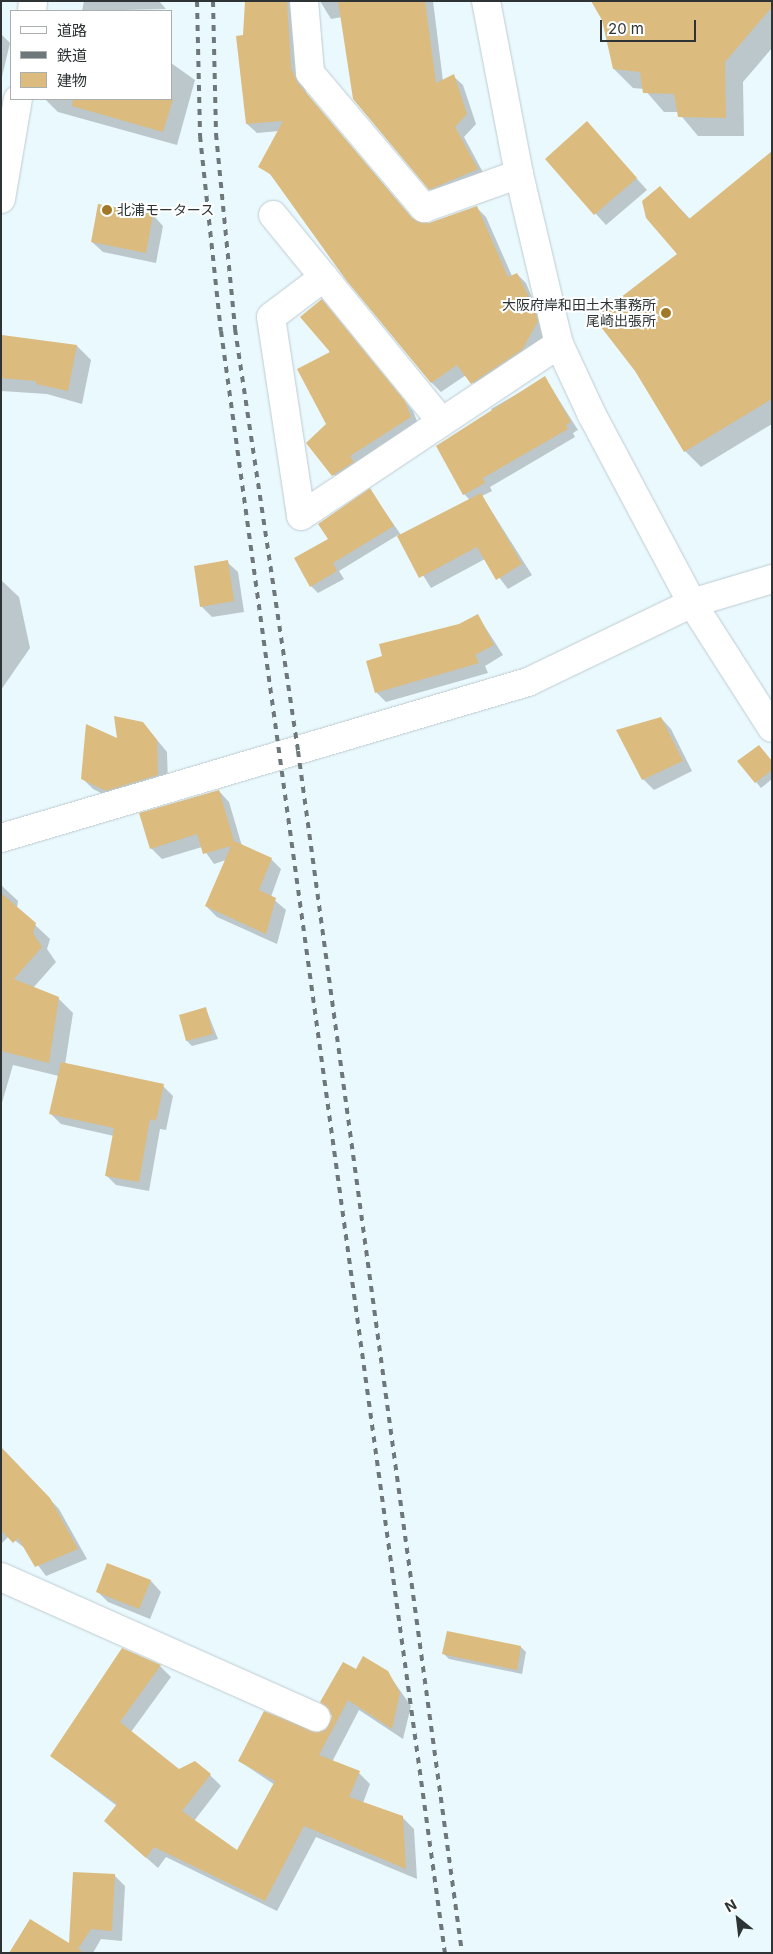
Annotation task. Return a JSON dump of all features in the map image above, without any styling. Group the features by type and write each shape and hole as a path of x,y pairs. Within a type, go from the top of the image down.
{"street":[{"path":"304,1 310,73 424,208 519,174"},
{"path":"486,1 519,174 560,344 592,415 692,603 772,728"},
{"path":"1,199 7,130 18,100"},
{"path":"273,216 442,422"},
{"path":"324,277 271,317 301,516 560,344"},
{"path":"1,838 528,682 692,603 772,579"},
{"path":"1,1577 316,1717"}],"building":[{"path":"245,1 287,1 291,68 298,83 412,218 429,223 477,206 508,277 517,273 534,307 538,321 522,350 471,384 457,365 431,383 346,280 270,174 258,167 283,121 246,124 236,36 243,35"},
{"path":"338,1 425,1 436,83 454,74 467,114 455,127 478,169 429,190 353,99"},
{"path":"591,1 772,1 772,7 725,62 726,118 678,117 674,94 643,93 640,72 613,69 602,20"},
{"path":"173,99 163,132 72,106 73,100"},
{"path":"587,121 637,178 594,215 545,159"},
{"path":"772,151 772,399 684,452 635,371 594,318 677,254 646,218 642,201 660,186 689,219"},
{"path":"98,204 153,214 146,253 91,242"},
{"path":"322,299 405,401 411,417 350,456 354,462 332,476 306,443 326,424 297,369 330,352 300,317"},
{"path":"2,335 77,345 68,391 36,384 36,381 1,378"},
{"path":"545,376 571,422 566,425 568,429 483,478 485,483 463,495 436,446"},
{"path":"370,488 394,526 333,563 337,571 310,587 294,558 328,539 318,524"},
{"path":"481,493 522,564 496,580 477,547 419,578 397,536"},
{"path":"228,560 234,601 200,607 194,566"},
{"path":"478,614 494,645 475,655 479,663 375,693 366,661 382,656 379,644 459,624"},
{"path":"114,716 143,722 157,740 158,775 106,791 81,779 86,724 117,738"},
{"path":"661,717 683,761 642,780 616,730"},
{"path":"759,745 772,761 772,770 755,783 737,761"},
{"path":"219,790 234,841 272,858 259,890 276,898 266,934 205,906 231,846 203,854 197,834 150,849 139,813"},
{"path":"1,893 36,923 33,933 42,947 14,979 59,997 49,1063 1,1051"},
{"path":"206,1007 213,1034 186,1041 179,1015"},
{"path":"61,1062 164,1084 156,1121 150,1119 139,1182 105,1176 114,1128 49,1114"},
{"path":"1,1447 50,1498 78,1549 35,1567 18,1538 13,1543 1,1530"},
{"path":"107,1563 151,1580 139,1609 96,1592"},
{"path":"447,1631 521,1646 517,1670 442,1654"},
{"path":"122,1648 161,1665 120,1722 179,1769 195,1761 211,1774 182,1811 237,1850 275,1781 238,1761 264,1711 318,1732 326,1729 332,1716 320,1702 343,1662 356,1669 363,1656 388,1671 400,1693 392,1729 348,1700 319,1755 360,1771 349,1797 403,1816 406,1869 304,1826 265,1901 154,1847 146,1858 104,1821 117,1804 50,1756"},
{"path":"73,1872 115,1874 112,1931 91,1929 78,1949 84,1953 9,1953 30,1919 69,1943"}],"railway":[{"path":"197,1 200,136 221,331 445,1953"},
{"path":"213,1 216,134 235,329 298,751 462,1953"}],"place":[{"name":"北浦モータース","path":"107,210"},
{"name":"大阪府岸和田土木事務所 尾崎出張所","path":"666,313"}]}
